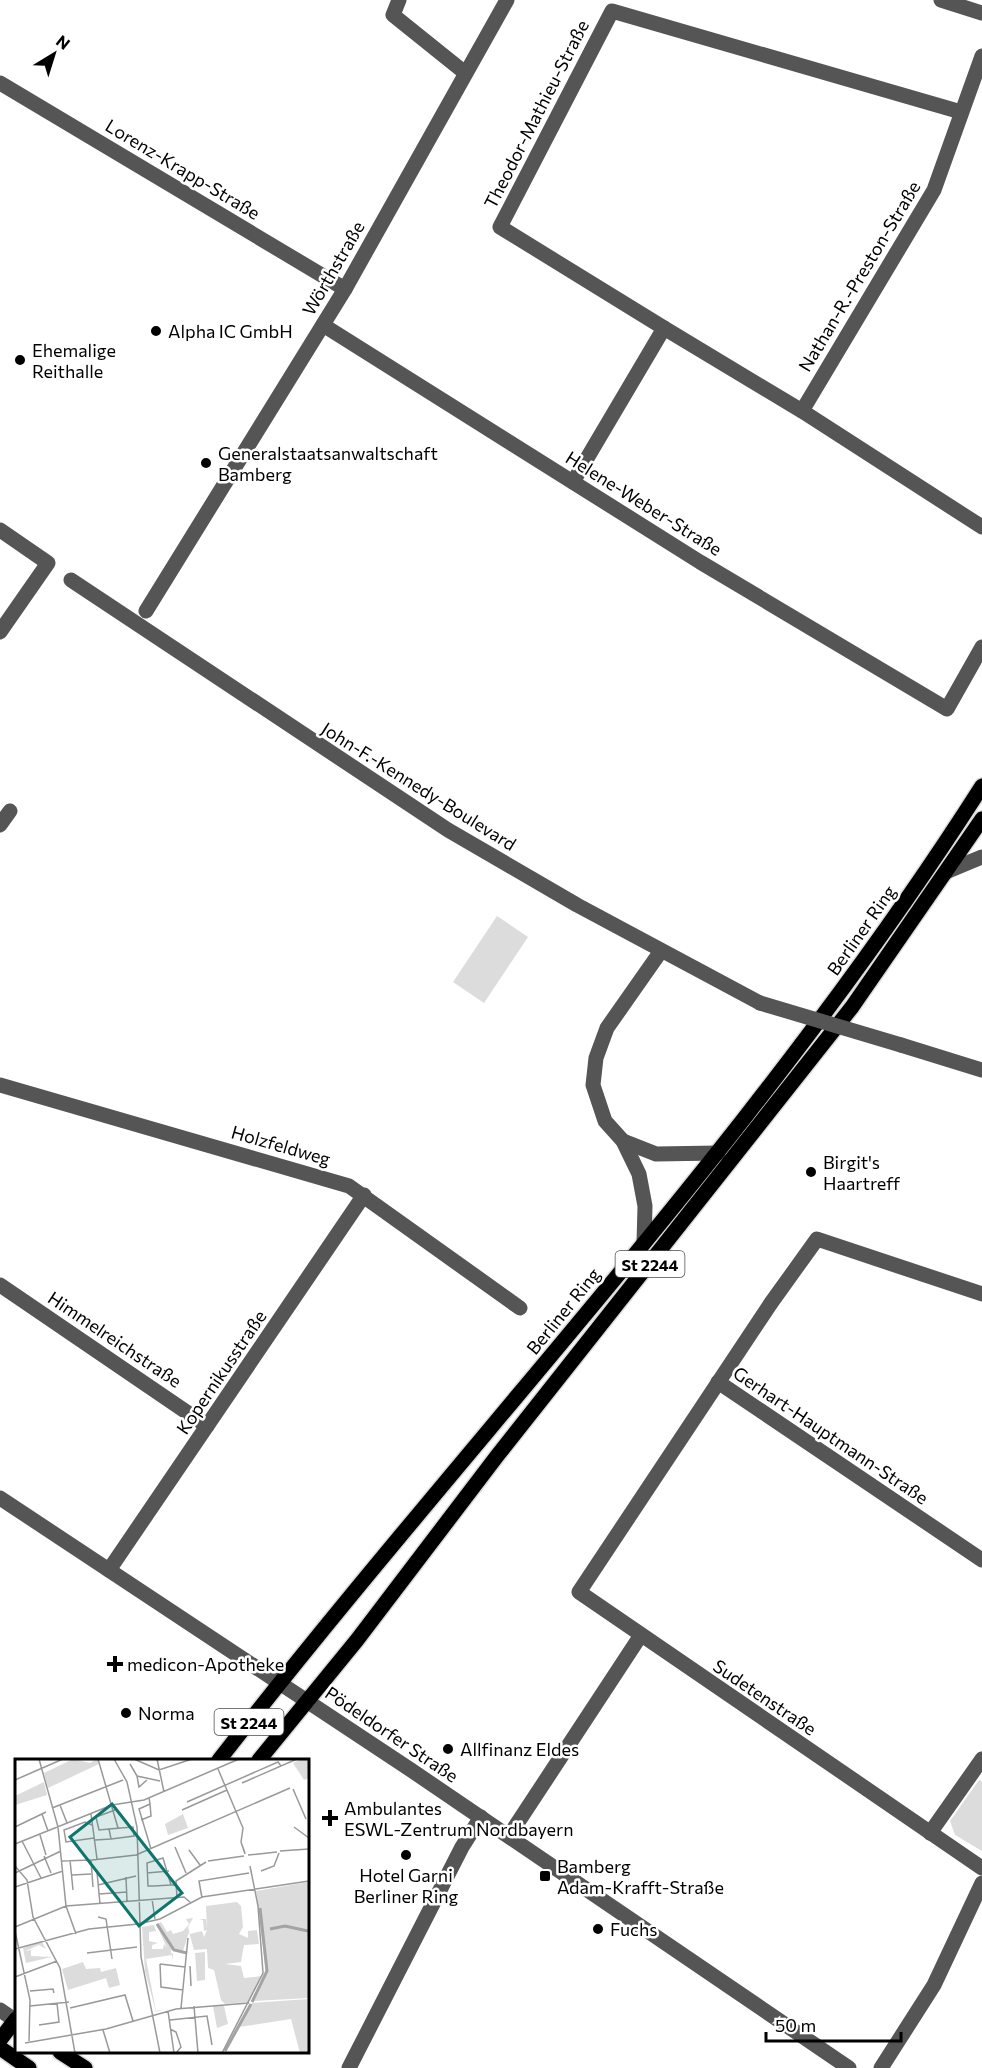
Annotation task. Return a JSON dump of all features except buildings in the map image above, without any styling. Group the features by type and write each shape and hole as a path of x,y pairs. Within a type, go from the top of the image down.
{"main road":[{"name":"Berliner Ring","path":"221,1759 280,1683 718,1153 838,998 982,786"},
{"name":"Berliner Ring","path":"261,1759 845,1016 982,819"},
{"path":"0,2040 15,2021"},
{"path":"0,2048 26,2063"},
{"path":"62,2053 85,2068"}],"street":[{"path":"399,0 393,15 464,72"},
{"name":"Wörthstraße","path":"146,611 345,289 464,72 507,0"},
{"path":"941,0 982,13"},
{"name":"Theodor-Mathieu-Straße","path":"664,328 500,227 612,10 961,112"},
{"name":"Nathan-R.-Preston-Straße","path":"802,411 934,190 982,56"},
{"name":"Lorenz-Krapp-Straße","path":"0,82 345,289"},
{"name":"Helene-Weber-Straße","path":"323,326 573,482 947,709 982,647"},
{"path":"573,482 664,328 802,411 982,527"},
{"path":"0,530 48,563 0,632"},
{"name":"John-F.-Kennedy-Boulevard","path":"72,580 418,811 499,860 661,951 760,1003 982,1070"},
{"path":"0,825 10,811"},
{"path":"948,871 982,857"},
{"path":"644,1243 645,1206 639,1174 623,1141 606,1121 593,1085 596,1058 607,1028 661,951"},
{"name":"Holzfeldweg","path":"0,1085 329,1178 364,1195 520,1308"},
{"path":"623,1141 656,1154 718,1153"},
{"name":"Kopernikusstraße","path":"109,1570 364,1195"},
{"path":"718,1382 817,1239 982,1294"},
{"name":"Himmelreichstraße","path":"0,1284 207,1425"},
{"name":"Gerhart-Hauptmann-Straße","path":"579,1592 718,1382 982,1560"},
{"name":"Pödeldorfer Straße","path":"0,1498 481,1817 849,2068"},
{"name":"Sudetenstraße","path":"579,1592 982,1868"},
{"path":"509,1836 641,1635"},
{"path":"930,1833 980,1765"},
{"path":"348,2068 457,1856 481,1817"},
{"path":"881,2068 934,1985 982,1883"},
{"path":"0,2010 15,2019"}],"shaded area":[{"path":"497,916 528,937 484,1003 453,982"},
{"path":"979,1780 982,1781 982,1851 955,1835 950,1821"}],"place":[{"name":"Alpha IC GmbH","path":"156,331"},
{"name":"Ehemalige Reithalle","path":"20,360"},
{"name":"Generalstaatsanwaltschaft Bamberg","path":"206,463"},
{"name":"Birgit's Haartreff","path":"811,1172"},
{"name":"medicon-Apotheke","path":"115,1664"},
{"name":"Norma","path":"126,1713"},
{"name":"Allfinanz Eldes","path":"448,1749"},
{"name":"Ambulantes ESWL-Zentrum Nordbayern","path":"330,1818"},
{"name":"Hotel Garni Berliner Ring","path":"406,1855"},
{"name":"Bamberg Adam-Krafft-Straße","path":"545,1876"},
{"name":"Fuchs","path":"598,1929"}]}
